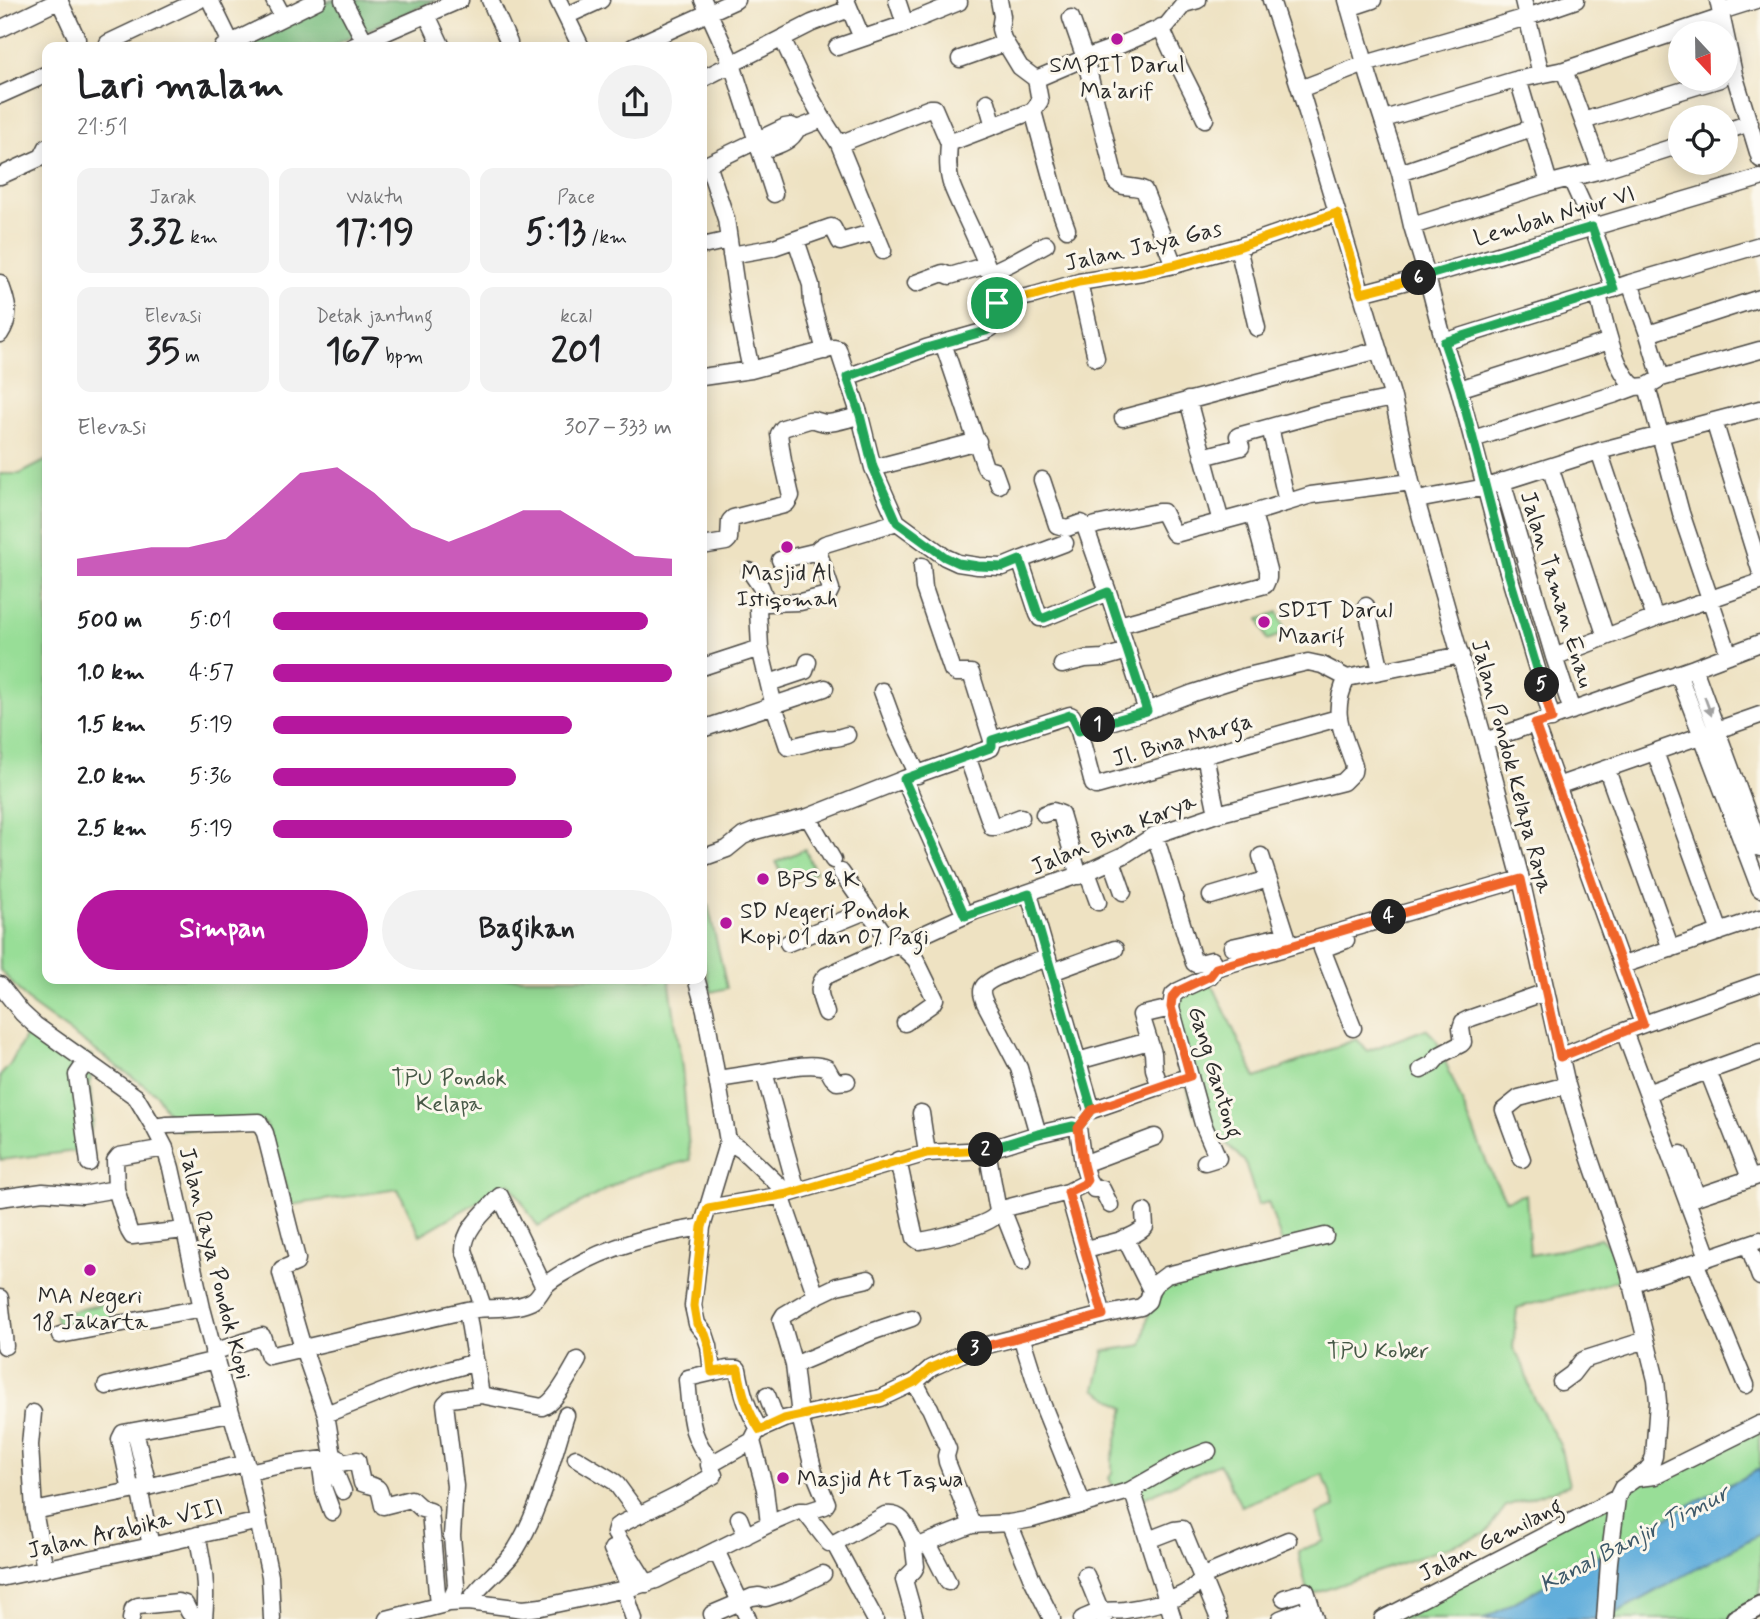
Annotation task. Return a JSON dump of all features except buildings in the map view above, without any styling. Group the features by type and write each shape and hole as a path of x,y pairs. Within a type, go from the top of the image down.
{"main road":[{"path":"1736,1619 1760,1606"}],"street":[{"path":"0,29 59,0 77,39"},
{"path":"110,42 200,0"},
{"path":"210,0 226,42"},
{"path":"274,0 283,17"},
{"path":"233,42 318,0"},
{"path":"343,0 358,42"},
{"path":"364,42 460,0"},
{"path":"490,0 509,42"},
{"path":"558,0 579,42"},
{"path":"566,16 601,0"},
{"path":"642,42 706,7 736,0"},
{"path":"897,0 905,24"},
{"path":"949,143 1033,111 1040,101 1036,79 1020,67 1001,34 999,0"},
{"path":"1036,79 1167,25 1184,4 1198,0"},
{"name":"Jalan Pondok Kelapa Raya","path":"1271,0 1393,398 1411,482 1485,741 1522,884 1567,1085 1631,1284 1656,1380 1658,1402 1654,1456 1647,1471 1622,1488 1617,1502"},
{"path":"1348,4 1373,0"},
{"path":"1523,0 1541,74"},
{"path":"1300,89 1365,64 1576,0"},
{"path":"1384,119 1518,79 1564,70 1721,9 1756,0"},
{"path":"837,47 959,2"},
{"path":"707,76 848,4 862,38"},
{"name":"Jalan Taman Enau","path":"1348,4 1400,173 1412,226 1460,389 1506,565 1552,719"},
{"path":"706,7 732,64 774,194"},
{"path":"427,15 440,42"},
{"path":"1071,18 1085,58 1116,182 1120,186 1141,188 1146,195 1174,265"},
{"path":"1161,27 1171,54 1191,87 1205,119"},
{"path":"782,38 822,119 839,144 883,251"},
{"path":"960,59 1005,43"},
{"path":"1564,70 1601,170"},
{"path":"0,95 42,76"},
{"path":"1518,79 1549,183"},
{"path":"1583,121 1681,91"},
{"path":"1734,91 1750,123 1760,159"},
{"path":"987,102 994,125"},
{"path":"839,144 932,108 936,110 949,143 951,184 988,269 997,303 998,319 993,327 986,331 926,348 847,377"},
{"path":"1033,111 1059,210 1067,229"},
{"path":"707,164 759,146 785,127 797,129 822,119"},
{"path":"1738,127 1750,123"},
{"path":"1400,173 1532,128"},
{"path":"1412,226 1668,149"},
{"path":"0,176 42,157"},
{"path":"707,170 726,219 751,370"},
{"name":"Lembah Nyiur VI","path":"1361,293 1760,178"},
{"path":"1571,179 1614,289 1648,334 1647,384 1660,436 1681,513 1729,656"},
{"name":"Jalan Jaya Gas","path":"997,303 1079,282 1174,265 1238,247 1337,213"},
{"path":"707,245 771,248 831,227 837,239 842,242 875,232"},
{"path":"796,240 811,285 812,303 825,351"},
{"path":"916,283 943,273 950,276 1011,263 1046,244"},
{"path":"1444,342 1760,245"},
{"path":"1238,247 1257,328"},
{"path":"1079,282 1096,358"},
{"path":"0,283 8,309 6,323 0,334"},
{"path":"1614,289 1610,341 1627,381 1647,384"},
{"path":"1648,334 1760,298"},
{"path":"1460,389 1610,341"},
{"path":"943,343 985,467 994,471 999,485"},
{"path":"707,374 751,370 838,349 860,415 873,467 897,522 945,557 958,563 978,566 1003,567 1065,543"},
{"path":"1123,418 1379,350"},
{"path":"1473,439 1760,350"},
{"path":"1203,457 1241,447 1238,436 1324,412 1393,398"},
{"path":"1188,400 1221,522"},
{"path":"1417,500 1486,487 1599,452 1760,409"},
{"path":"707,545 729,539 730,521 733,518 787,503 791,496 779,434 783,428 813,419 829,423 860,415"},
{"path":"1714,421 1760,570"},
{"path":"1270,427 1287,502"},
{"path":"873,467 978,441"},
{"path":"1599,452 1655,618"},
{"path":"1550,467 1606,636"},
{"path":"1042,480 1057,525 1067,528 1081,523 1086,529 1147,711"},
{"name":"Jalan Taman Enau","path":"1502,481 1572,710"},
{"path":"1086,529 1118,519 1163,512 1175,534 1311,495 1411,482"},
{"path":"1119,625 1265,585 1269,570 1253,513"},
{"path":"780,561 818,551 825,544 897,522"},
{"path":"818,551 831,589 828,595 788,603 765,604 758,609 760,648 774,706 788,747 824,738 835,740 847,735"},
{"path":"1020,560 1041,618 1108,592"},
{"path":"707,856 727,849 743,836 755,831 808,817 992,746 971,673 958,674 952,670 924,588 922,566"},
{"path":"750,572 761,587 765,604"},
{"path":"1554,657 1760,582"},
{"path":"1366,606 1381,671"},
{"path":"1485,741 1760,643"},
{"path":"707,665 760,648"},
{"path":"1062,665 1085,659 1103,659 1128,651"},
{"path":"992,740 1070,715 1079,731 1147,711 1242,677 1308,662 1322,665 1347,678 1461,655"},
{"path":"769,683 805,671 808,662"},
{"path":"1694,668 1710,734 1729,785 1760,889"},
{"path":"1678,673 1710,734"},
{"name":"Jalan Bina Karya","path":"826,1013 819,988 822,979 897,945 965,916 1083,874 1124,855 1155,835 1217,814 1343,782 1353,772 1354,765 1338,718 1340,691 1347,678"},
{"path":"707,723 774,706 825,688"},
{"path":"882,691 911,777 965,916"},
{"path":"1557,786 1760,715"},
{"name":"Jl. Bina Marga","path":"1079,731 1093,784 1096,786 1338,718"},
{"path":"1535,724 1643,1024"},
{"path":"1655,752 1720,932"},
{"path":"967,756 992,827 1021,817"},
{"path":"1205,757 1217,814"},
{"path":"1607,770 1671,949"},
{"path":"1729,785 1760,848"},
{"path":"1044,814 1054,811 1061,814 1083,874 1098,902"},
{"path":"808,817 837,866 890,942 897,945 921,968 935,999 905,1023"},
{"path":"1155,835 1194,963 1212,960 1216,968"},
{"path":"1261,856 1288,941"},
{"path":"1112,861 1123,892"},
{"path":"1211,896 1268,879"},
{"path":"1232,947 1288,941 1522,884"},
{"path":"1353,1028 1322,949 1522,884"},
{"path":"1029,894 1092,1110"},
{"path":"788,943 868,910"},
{"path":"1623,965 1760,918"},
{"name":"Gang Gantong","path":"1205,1162 1218,1158 1203,1124 1171,1007 1173,995 1210,976 1216,968 1288,941"},
{"path":"1038,1134 1019,1068 985,1003 982,988 1005,974 1115,949"},
{"path":"1560,1057 1624,1031 1760,983"},
{"path":"698,984 705,1010 728,1142 702,1227 694,1306 697,1324 705,1334 709,1346 712,1372"},
{"name":"Jalan Raya Pondok Kopi","path":"0,985 35,1025 136,1097 164,1148 171,1168 202,1308 247,1468 270,1576 272,1619"},
{"path":"1421,1070 1463,1042 1463,1022 1546,992"},
{"path":"1160,1087 1140,1015 1171,1007"},
{"path":"1624,1031 1652,1092 1692,1199 1702,1260 1746,1385"},
{"path":"1078,1061 1149,1041"},
{"path":"1652,1092 1760,1052"},
{"path":"86,1062 77,1075 89,1163"},
{"path":"718,1079 820,1066 827,1068 837,1082 847,1081"},
{"path":"1692,1199 1755,1177 1708,1071"},
{"path":"764,1072 789,1194 788,1215 816,1296"},
{"path":"898,1160 915,1238 924,1241 977,1226 1000,1210 1068,1192 1084,1184 1085,1172 1078,1128 1092,1110 1190,1076"},
{"path":"1521,1159 1504,1110 1519,1098 1567,1085"},
{"path":"922,1113 927,1153"},
{"path":"154,1127 259,1122 265,1133 297,1259 297,1263 281,1272 326,1414 327,1459 324,1490 332,1512"},
{"path":"708,1208 789,1194 927,1153 987,1150 1038,1134 1073,1126 1078,1128"},
{"path":"1085,1172 1155,1137"},
{"path":"728,1142 742,1150 789,1194"},
{"path":"164,1148 119,1156 115,1161 116,1189 132,1236 184,1230"},
{"path":"987,1150 1000,1210 1023,1262"},
{"path":"1085,1172 1094,1189 1101,1189 1110,1205"},
{"path":"0,1198 43,1192 82,1195 116,1189"},
{"path":"1068,1192 1103,1315"},
{"path":"481,1395 476,1363 475,1309 464,1241 467,1233 500,1196 544,1287"},
{"path":"1085,1249 1142,1231 1144,1212"},
{"path":"106,1386 215,1356 261,1336 269,1356 475,1309 524,1305 536,1300 553,1279 613,1249 655,1235 702,1227"},
{"path":"647,1584 615,1533 617,1526 714,1475 709,1465 777,1422 881,1398 915,1382 931,1368 961,1354 1021,1336 1141,1307 1148,1301 1151,1290 1167,1275 1325,1236"},
{"path":"1125,1238 1151,1290"},
{"path":"1631,1284 1754,1242 1760,1278"},
{"path":"387,1619 444,1604 469,1602 523,1609 541,1607 647,1584 768,1524 799,1511 806,1512 825,1506 827,1503 814,1472 800,1416 794,1365 781,1320 784,1315 837,1286 868,1279"},
{"path":"0,1298 3,1343"},
{"path":"60,1335 202,1308"},
{"path":"794,1365 912,1318"},
{"path":"1021,1336 1042,1403 1083,1505"},
{"path":"1561,1381 1586,1359 1646,1340"},
{"path":"444,1604 456,1590 452,1536 455,1486 445,1404 450,1399 481,1395 546,1407 578,1360"},
{"path":"326,1414 402,1384 476,1363"},
{"path":"713,1463 697,1440 690,1421 687,1380 712,1372 738,1369 756,1436 768,1524"},
{"path":"915,1382 948,1449 946,1456 951,1474 972,1525"},
{"path":"767,1395 777,1422"},
{"path":"151,1546 139,1489 120,1439 123,1433 231,1412"},
{"path":"33,1413 30,1445 34,1511 45,1569"},
{"path":"469,1602 502,1567 524,1535 566,1415"},
{"path":"1633,1479 1655,1476 1760,1424"},
{"path":"920,1542 972,1525 1032,1519 1129,1491 1180,1462 1208,1451"},
{"path":"34,1511 247,1468 338,1458 341,1463 357,1460 362,1483 374,1485 379,1489 383,1506 411,1499 422,1509 430,1511 444,1604"},
{"path":"576,1458 615,1482 639,1515"},
{"path":"327,1459 343,1491"},
{"path":"1129,1491 1134,1494 1173,1619"},
{"path":"1605,1619 1617,1502"},
{"name":"Jalan Gemilang","path":"1383,1619 1617,1502"},
{"path":"806,1512 829,1543 834,1543 886,1515 898,1516 948,1582"},
{"path":"739,1518 746,1536"},
{"name":"Jalan Arabika VIII","path":"0,1578 259,1521"},
{"path":"1009,1523 1052,1619"},
{"path":"1148,1541 1182,1529 1219,1619"},
{"path":"197,1535 205,1570 204,1619"},
{"path":"1082,1619 1183,1594 1199,1583 1203,1576 1288,1540"},
{"path":"915,1619 904,1580 916,1566 920,1542"},
{"path":"834,1543 874,1619"},
{"path":"612,1549 627,1589 634,1619"},
{"path":"716,1550 748,1619"},
{"path":"714,1619 712,1614 740,1602 756,1597 766,1598 790,1590 822,1574"},
{"path":"1086,1575 1102,1615"},
{"path":"1279,1619 1313,1613 1306,1591 1284,1598"},
{"path":"131,1619 133,1609 138,1606 178,1602 185,1604 196,1619"}],"green space":[{"path":"331,0 436,0 340,42 247,42"},
{"name":"TPU Pondok Kelapa","path":"42,463 42,984 670,984 682,1068 690,1160 627,1178 538,1227 510,1183 420,1235 398,1189 291,1205 266,1124 178,1130 156,1094 32,1005 0,970 0,474 20,474"},
{"path":"1278,612 1286,633 1267,640 1259,619"},
{"path":"805,849 815,872 786,885 776,862"},
{"path":"707,905 727,988 711,992 707,975"},
{"name":"TPU Kober","path":"1210,982 1256,1078 1357,1039 1367,1051 1426,1029 1436,1039 1492,1175 1506,1200 1526,1194 1530,1255 1565,1249 1600,1238 1615,1252 1620,1280 1517,1308 1513,1348 1523,1365 1531,1392 1560,1445 1569,1485 1506,1506 1485,1534 1308,1596 1298,1551 1324,1541 1317,1514 1335,1507 1323,1474 1241,1506 1219,1463 1142,1499 1115,1491 1109,1478 1125,1408 1095,1389 1104,1351 1142,1345 1154,1289 1197,1270 1285,1252 1268,1202 1258,1205 1245,1162 1194,1112 1163,1000"},
{"path":"27,1033 93,1056 90,1086 93,1121 85,1150 0,1160 0,1076 10,1065"},
{"path":"108,1303 112,1319 59,1330 55,1315"},
{"path":"1760,1424 1760,1606 1736,1619 1383,1619 1622,1488"}],"water":[{"name":"Kanal Banjir Timur","path":"1760,1469 1760,1534 1605,1619 1484,1619 1699,1500"}],"place":[{"name":"SMPIT Darul Ma'arif","path":"1117,39"},
{"name":"Masjid Al Istiqomah","path":"787,547"},
{"name":"SDIT Darul Maarif","path":"1264,622"},
{"name":"BPS & K","path":"763,879"},
{"name":"SD Negeri Pondok Kopi 01 dan 07 Pagi","path":"726,923"},
{"name":"MA Negeri 18 Jakarta","path":"90,1270"},
{"name":"Masjid At Taqwa","path":"783,1478"}],"route":[{"path":"997,303 998,319 993,327 986,331 926,348 847,377 873,467 897,522 945,557 958,563 1003,567 1020,560 1041,618 1108,592 1147,711 1079,731 1070,715 992,740 990,748 904,779 965,916 1029,894 1092,1110 1078,1128 1073,1126 1038,1134 987,1150 927,1153 788,1194 708,1208 702,1227 694,1314 709,1346 712,1372 738,1369 742,1394 749,1413 760,1430 784,1419 881,1398 915,1382 931,1368 987,1345 1103,1315 1068,1192 1087,1180 1078,1128 1086,1117 1092,1110 1190,1076 1171,1007 1172,998 1178,991 1210,976 1216,968 1521,879 1560,1057 1643,1024 1535,724 1552,719 1506,565 1460,389 1444,342 1614,289 1592,227 1361,293 1337,213 1238,247 1174,265 1079,282 997,303"}]}
